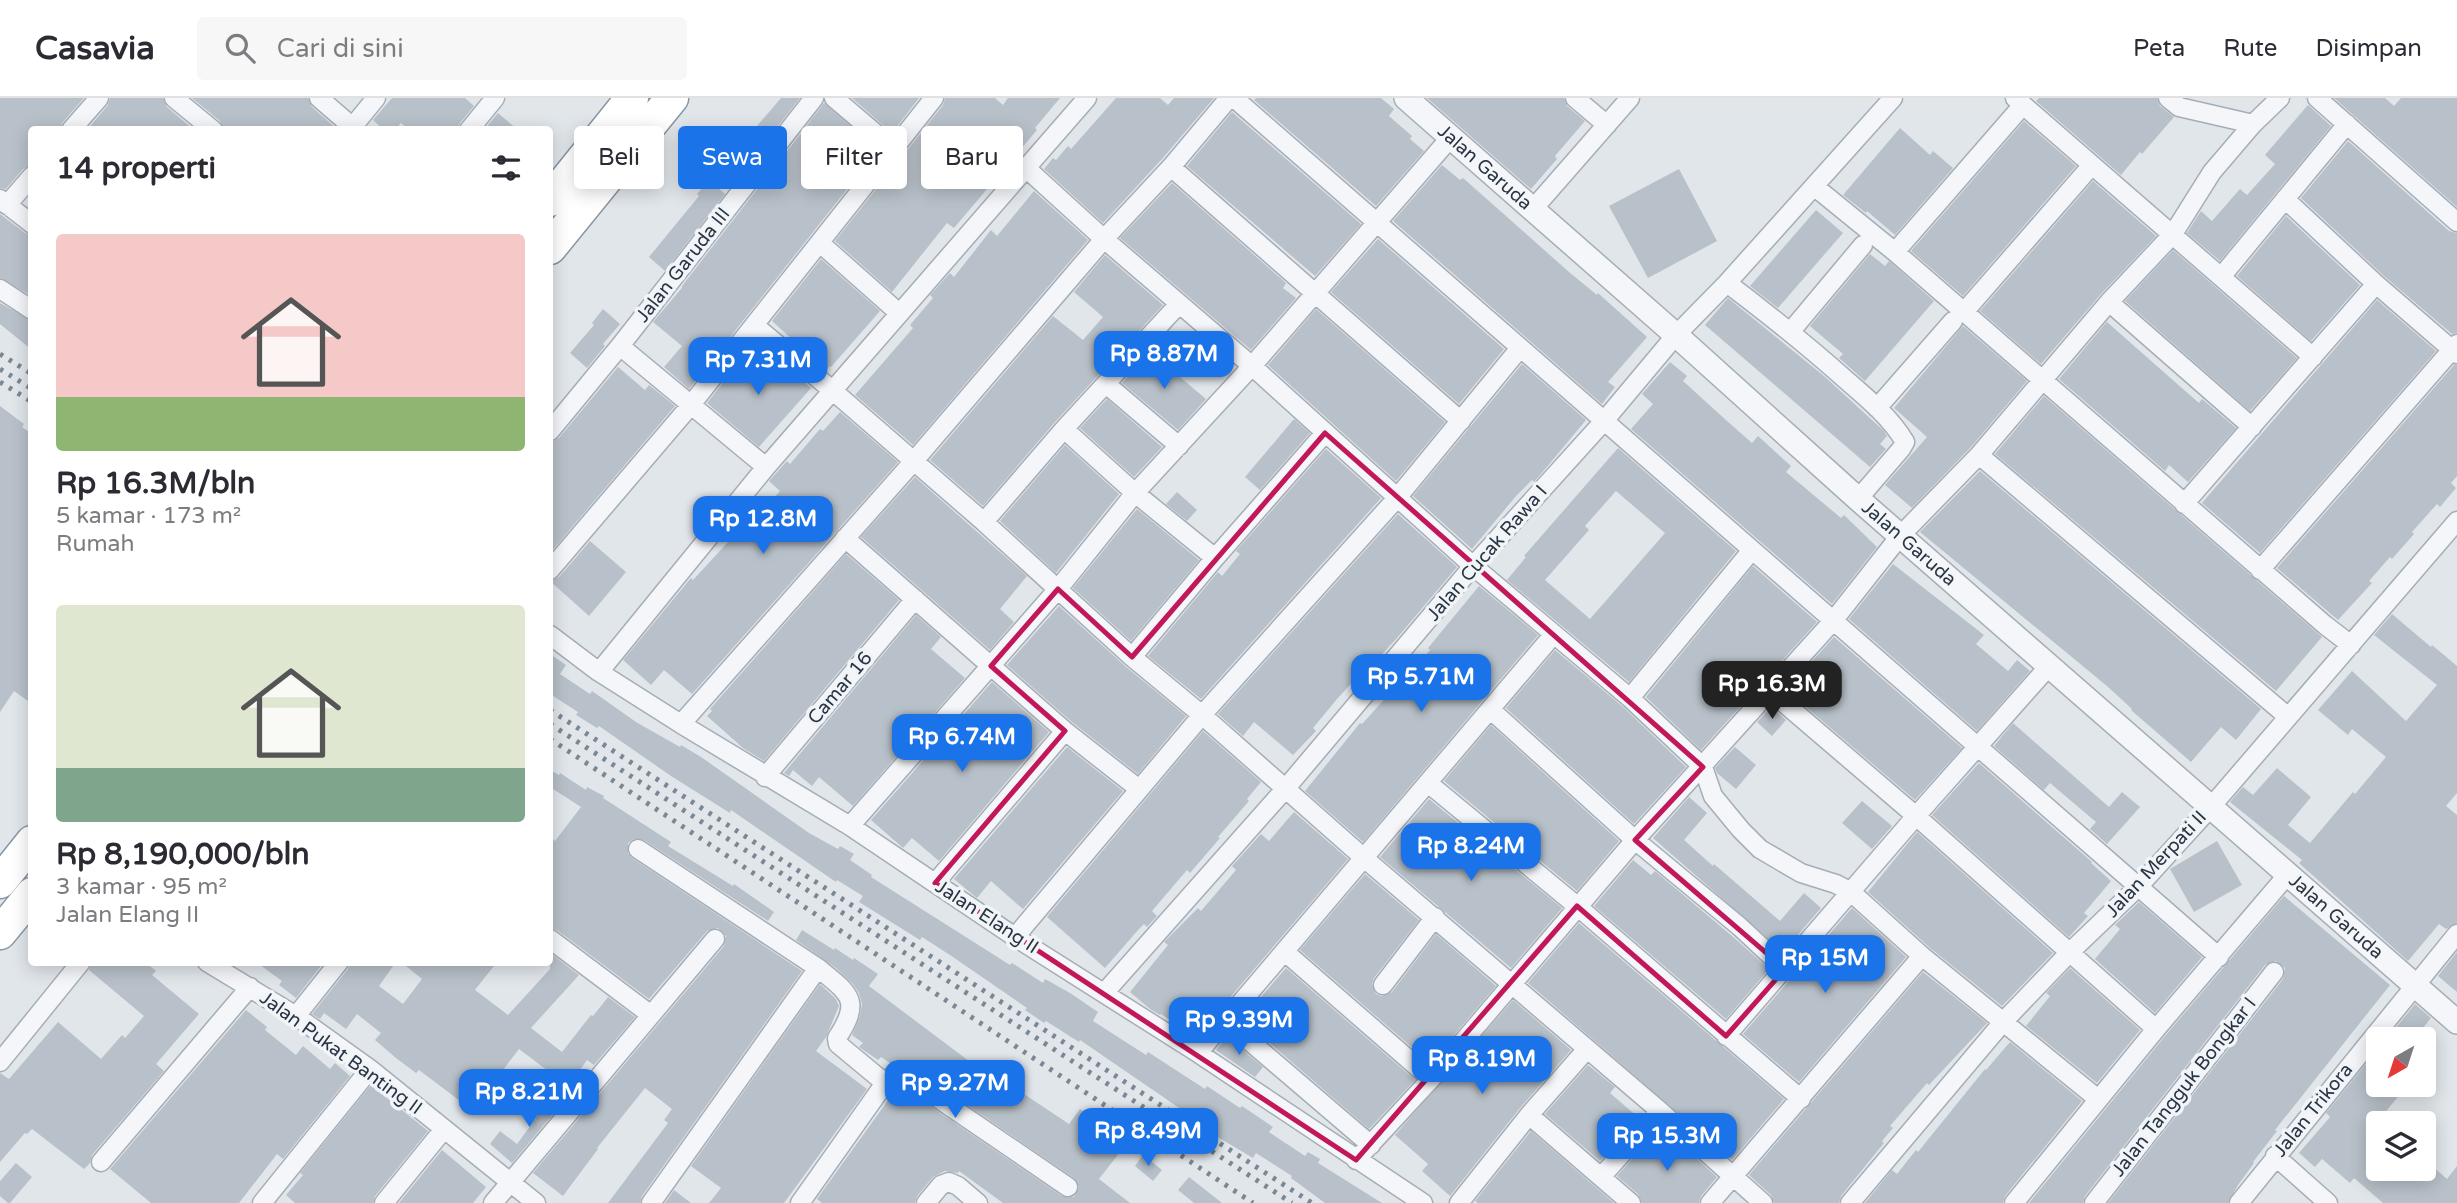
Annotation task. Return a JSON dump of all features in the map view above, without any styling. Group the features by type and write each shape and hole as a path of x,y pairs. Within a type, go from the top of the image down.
{"highway":[{"path":"553,196 632,98"},
{"path":"553,244 672,98"},
{"path":"0,882 28,847"},
{"path":"0,933 28,899"}],"street":[{"path":"75,126 99,98"},
{"path":"174,98 208,126"},
{"path":"319,98 351,126"},
{"path":"355,126 376,98"},
{"path":"472,126 495,98"},
{"name":"Jalan Garuda III","path":"553,427 814,98"},
{"path":"834,98 867,126"},
{"path":"907,132 934,98"},
{"path":"600,672 766,467 1087,98"},
{"path":"681,724 1104,239 1232,98 2219,957"},
{"name":"Jalan Garuda","path":"1406,98 1900,536 2457,1022"},
{"path":"1575,98 1607,125"},
{"path":"1533,209 1630,98"},
{"name":"Jalan Cucak Rawa I","path":"1104,992 1286,788 1473,566 1604,421 1676,335 1815,187 1893,98"},
{"path":"2168,98 2179,107 2253,124"},
{"path":"1356,1160 1431,1079 1577,905 1833,621 1900,536 1979,455 2109,302 2173,234 2212,172 2253,124 2280,98"},
{"path":"2317,98 2457,222"},
{"path":"1895,252 2019,101 2313,357"},
{"path":"2221,277 2347,124"},
{"path":"850,826 1058,589 1135,493 1252,366 1451,137"},
{"path":"1877,408 2092,164"},
{"path":"1171,167 1461,421"},
{"path":"1026,168 1252,366 1473,566 1630,698 1703,767 1713,796 1760,849 1801,873 1836,884 1851,892 1922,956 2098,1100"},
{"path":"28,180 4,202 28,221"},
{"path":"1815,187 1895,252 1959,317 2042,381 2351,645"},
{"path":"553,566 690,406 863,189"},
{"path":"2260,570 2455,349 2376,284 2285,199"},
{"path":"820,243 899,313"},
{"path":"1791,331 1863,246"},
{"path":"1727,283 1791,331 1877,408 1905,442 1858,499"},
{"path":"2184,504 2376,284"},
{"path":"0,289 28,307"},
{"path":"2109,302 2252,427"},
{"path":"984,522 1064,429 1179,304"},
{"path":"754,326 984,522 1132,657 1660,1111 1763,1203"},
{"path":"620,346 766,467"},
{"path":"1015,937 1202,715 1397,498 1520,348"},
{"path":"1105,384 1179,446"},
{"path":"1064,429 1135,493 1215,558"},
{"path":"1132,657 1325,433"},
{"path":"1979,455 2287,716"},
{"name":"Jalan Merpati II","path":"1850,1203 2003,1022 2069,953 2138,887 2210,808 2457,521"},
{"path":"845,538 1065,731 1139,789"},
{"path":"1630,698 1752,550"},
{"name":"Camar 16","path":"765,777 915,598"},
{"path":"1198,1053 1554,634"},
{"name":"Jalan Elang II","path":"553,637 600,672 681,724 850,826 1423,1203"},
{"path":"1726,1036 2050,665"},
{"path":"1770,691 1916,816 2156,1029"},
{"path":"1491,710 1635,840 1741,927 1786,969"},
{"path":"935,883 1065,731"},
{"path":"1428,783 1577,905 1801,1099"},
{"path":"639,849 818,968 840,987 852,1003 851,1014 837,1038 838,1044 885,1083"},
{"path":"2014,1203 2156,1029 2289,873"},
{"path":"1383,985 1435,917"},
{"name":"Jalan Trikora","path":"2239,1203 2457,934"},
{"path":"493,1203 715,939"},
{"path":"553,941 651,1016"},
{"path":"1285,952 1431,1079"},
{"path":"1710,1203 1922,956"},
{"path":"0,1062 78,966"},
{"name":"Jalan Pukat Banting II","path":"214,966 296,1016 370,1069 536,1203"},
{"path":"296,1016 336,966"},
{"path":"651,1203 818,968"},
{"name":"Jalan Tangguk Bongkar I","path":"2094,1203 2274,972"},
{"path":"101,1162 250,987"},
{"path":"1226,1021 1371,1145"},
{"path":"1459,1203 1587,1048"},
{"path":"262,1203 370,1069"},
{"path":"800,1203 885,1083 899,1071 1069,1187"},
{"path":"1601,1177 1660,1111"},
{"path":"1529,1115 1631,1203"},
{"path":"384,1203 444,1129"},
{"path":"2275,1156 2328,1203"},
{"path":"926,1203 941,1185 949,1182 978,1203"}],"highlighted area":[{"path":"1325,433 1703,767 1635,840 1785,969 1726,1036 1577,906 1356,1160 935,883 1065,731 991,666 1058,589 1132,657"}],"building":[{"path":"0,98 84,98 61,126 28,126 28,167 6,189 0,188"},
{"path":"110,98 163,98 167,107 189,126 90,126 108,105"},
{"path":"192,98 308,98 312,107 333,126 222,126 220,121"},
{"path":"392,98 465,98 474,106 459,126 404,126 401,123 398,126 380,126 373,120"},
{"path":"781,98 800,98 778,126 757,126"},
{"path":"852,98 919,98 897,126 884,126"},
{"path":"945,98 995,98 1003,105 1008,98 1060,98 1023,147 1023,126 926,126 943,105"},
{"path":"1116,98 1160,98 1168,105 1174,98 1214,98 1103,223 1044,169 1068,146 1071,149"},
{"path":"1381,98 1394,109 1389,116 1412,136 1410,139 1424,151 1376,206 1254,100"},
{"path":"1427,98 1564,98 1567,106 1585,121 1531,189"},
{"path":"2039,98 2157,98 2160,106 2174,117 2121,175 2036,101"},
{"path":"2334,98 2385,98 2394,106 2401,98 2457,98 2457,207"},
{"path":"824,103 850,126 806,126"},
{"path":"2308,105 2331,126 2220,261 2187,233 2201,211 2212,221 2240,189 2247,195 2275,164 2265,155"},
{"path":"1232,112 1361,224 1315,276 1187,166"},
{"path":"498,113 513,126 487,126"},
{"path":"2024,121 2076,166 1963,296 1911,251"},
{"path":"1900,128 1930,155 1933,151 1953,168 1895,235 1843,195"},
{"path":"801,133 801,189 847,189 689,389 664,367 682,346 653,322 757,189 787,189 787,151"},
{"path":"921,133 921,189 987,189 954,228 947,223 892,292 835,241 876,189 907,189 907,150"},
{"path":"2348,141 2449,231 2457,233 2457,333 2452,334 2384,276 2301,198"},
{"path":"1442,165 1460,180 1463,178 1647,337 1608,382 1615,387 1602,404 1393,221"},
{"path":"1679,169 1717,241 1648,278 1609,206"},
{"path":"2093,181 2156,236 2101,294 2041,364 1980,311"},
{"path":"1172,183 1286,283 1283,288 1296,298 1251,350 1120,238"},
{"path":"701,189 719,189 725,194 665,271 649,257 699,196 697,194"},
{"path":"1034,191 1088,240 913,445 855,395 913,328 910,325 933,298 930,295 950,273 954,277 991,230 997,236"},
{"path":"1816,210 1843,233 1778,308 1750,286"},
{"path":"0,214 28,234 28,294 0,278"},
{"path":"2286,216 2360,285 2311,341 2237,276"},
{"path":"1378,239 1504,349 1459,404 1331,292"},
{"path":"2173,250 2297,358 2250,411 2125,301"},
{"path":"1870,254 1885,266 1889,261 1934,301 1865,381 1839,358 1843,354 1810,326"},
{"path":"1105,255 1163,305 1055,422 983,506 930,460 1053,316 1083,340 1103,317 1074,292"},
{"path":"821,259 880,311 826,370 772,321"},
{"path":"1728,298 1824,376 1884,431 1887,436 1880,444 1886,449 1870,467 1705,325"},
{"path":"2377,300 2436,351 2260,553 2202,503"},
{"path":"0,303 28,319 28,347 0,324"},
{"path":"603,309 620,324 587,368 570,353 594,325 592,323"},
{"path":"1316,309 1445,422 1396,481 1268,365"},
{"path":"2110,318 2107,322 2199,403 2202,399 2236,428 2188,482 2169,465 2165,471 2059,379"},
{"path":"1963,326 2027,381 1971,447 1912,508 1885,485 1927,437 1894,408"},
{"path":"749,350 775,372 782,363 811,388 759,447 707,403"},
{"path":"1150,352 1206,399 1178,430 1122,383"},
{"path":"1670,362 1687,376 1683,381 1727,421 1752,443 1758,436 1791,466 1786,472 1841,518 1844,515 1877,547 1832,604 1631,429 1653,404 1642,394"},
{"path":"1522,364 1586,420 1534,482 1532,480 1516,496 1472,549 1413,496"},
{"path":"2454,365 2457,365 2457,476 2451,483 2456,488 2440,507 2437,504 2338,620 2277,568"},
{"path":"618,367 645,390 649,385 675,406 553,549 553,441 559,438"},
{"path":"2044,396 2322,637 2276,691 1995,454"},
{"path":"1107,399 1162,447 1134,477 1080,428"},
{"path":"0,406 24,424 22,427 28,431 28,701 14,691 0,712"},
{"path":"840,412 898,462 692,694 664,670 651,685 623,660 691,578 693,580 741,528 745,531 780,491 769,481 787,461 790,464 820,429 823,431"},
{"path":"1294,419 1310,433 1260,490 1245,477"},
{"path":"1065,445 1119,494 1056,573 1000,521"},
{"path":"1618,448 1736,551 1629,682 1507,580 1526,557 1524,556","holes":["1616,491 1665,533 1590,619 1545,580 1589,530 1585,526"]},
{"path":"1326,449 1381,498 1201,699 1148,656 1218,572 1222,576 1240,554 1236,551"},
{"path":"1980,471 2261,709 2236,740 2221,727 2191,762 2107,686 1920,532"},
{"path":"915,477 1027,576 1000,609 1014,622 990,650 861,537"},
{"path":"1177,492 1197,510 1187,521 1166,504"},
{"path":"1137,509 1199,560 1131,641 1073,588"},
{"path":"1398,514 1457,567 1397,638 1337,699 1313,728 1316,731 1293,755 1254,722 1243,736 1218,714"},
{"path":"590,541 626,572 589,616 553,584 553,580 559,577"},
{"path":"846,554 899,600 764,761 743,748 707,716 712,711 710,709"},
{"path":"1893,564 1984,635 1976,644 2008,671 2017,660 2030,671 1977,731 1849,619"},
{"path":"1753,566 1817,622 1701,750 1646,697"},
{"path":"1479,586 1538,635 1363,842 1305,791 1360,723 1362,724 1392,691 1393,693 1430,650 1428,648"},
{"path":"1059,606 1125,666 1186,716 1138,774 1072,722 1007,665"},
{"path":"2392,614 2457,666 2457,793 2446,806 2457,815 2457,923 2446,929 2439,924 2408,961 2299,863 2302,860 2230,802 2243,787 2253,795 2277,768 2311,797 2288,825 2310,843 2353,792 2355,794 2386,757 2352,729 2348,735 2318,710 2352,671 2406,721 2437,685 2374,635"},
{"path":"916,615 941,637 931,649 965,678 853,806 819,777 812,786 793,770 789,776 784,773"},
{"path":"1834,637 1962,748 1915,800 1786,690"},
{"path":"1555,650 1622,706 1686,767 1634,824 1506,708"},
{"path":"553,656 566,665 560,674 590,694 592,691 636,722 701,757 809,833 838,849 840,846 854,854 850,860 872,875 871,877 1010,965 1012,963 1043,983 1045,979 1070,993 1098,1012 1093,1021 1205,1089 1207,1086 1240,1108 1242,1106 1273,1127 1269,1132 1305,1156 1308,1152 1320,1159 1318,1163 1382,1203 1325,1203 1291,1178 1292,1176 1256,1153 1253,1158 1216,1136 1080,1040 1079,1042 1046,1021 1044,1023 1025,1010 1027,1008 950,955 922,937 920,940 859,902 863,896 837,880 836,882 731,810 730,813 671,776 599,726 597,728 576,715 578,712 553,696"},
{"path":"992,682 1049,732 939,861 912,838 903,848 871,820"},
{"path":"1771,707 1786,720 1772,736 1757,722"},
{"path":"2013,723 2109,807 2122,792 2140,807 2107,844 2090,829 2096,822 2050,783 2044,790 1994,746"},
{"path":"1491,725 1619,841 1577,891 1444,781"},
{"path":"1203,731 1261,782 1247,799 1249,801 1218,837 1220,838 1190,873 1187,870 1152,911 1157,916 1147,927 1144,924 1105,968 1047,917"},
{"path":"1067,747 1123,791 1023,909 991,881 977,898 954,879"},
{"path":"1735,747 1756,765 1736,789 1717,773 1715,768"},
{"path":"1979,763 2111,881 2084,913 2088,916 2069,937 1932,815"},
{"path":"553,772 559,775 560,773 586,790 587,787 604,796 603,798 671,842 668,846 733,886 734,884 774,912 768,921 644,840 634,839 628,843 628,853 632,858 802,971 642,1196 640,1203 608,1203 668,1123 664,1120 672,1109 645,1088 563,1196 533,1173 724,946 726,936 718,928 707,931 649,999 553,929 553,839 555,841 581,807 553,789"},
{"path":"1689,797 1707,813 1684,840 1713,866 1714,864 1780,921 1804,893 1821,908 1783,952 1653,838"},
{"path":"1429,799 1562,908 1511,968 1380,857"},
{"path":"1862,801 1892,826 1872,849 1842,823"},
{"path":"1294,812 1348,859 1194,1037 1150,1009 1130,992 1168,945 1164,942 1198,908 1201,911 1236,870 1232,866 1261,834 1269,841"},
{"path":"1917,832 2053,953 2002,1006 1929,947 1868,892"},
{"path":"2217,841 2242,885 2194,912 2170,869"},
{"path":"1633,860 1651,875 1655,871 1769,969 1726,1019 1594,906"},
{"path":"1365,874 1419,920 1374,978 1372,984 1376,994 1382,996 1392,992 1436,934 1496,986 1430,1063 1300,950"},
{"path":"2284,896 2390,985 2275,1130 2277,1131 2253,1162 2228,1203 2108,1203 2283,979 2285,968 2276,961 2265,965 2085,1196 2083,1203 2029,1203 2165,1036"},
{"path":"2139,902 2202,957 2155,1013 2095,959 2120,929 2115,925"},
{"path":"1852,908 1906,957 1799,1082 1743,1034"},
{"path":"1579,923 1784,1099 1732,1160 1528,983"},
{"path":"802,930 878,974 869,986 985,1073 988,1070 1069,1124 1080,1109 1127,1143 1099,1179 1130,1203 1003,1203 959,1171 945,1171 933,1177 917,1196 915,1203 822,1203 817,1199 899,1085 1062,1196 1074,1197 1079,1187 1074,1178 904,1062 895,1060 890,1063 881,1057 878,1060 859,1047 863,1043 852,1035 862,1004 859,993 836,968 796,940"},
{"path":"2457,952 2457,992 2438,976"},
{"path":"553,955 579,975 531,1028 562,1052 608,997 635,1017 594,1065 587,1060 568,1086 519,1049 472,1110 419,1070 416,1073 396,1058 375,1040 381,1033 357,1014 346,1029 324,1013 320,1019 312,1014 349,966 393,966 379,986 403,1004 422,979 406,966 494,966 475,990 508,1015 550,966 553,966"},
{"path":"90,966 150,966 156,971 152,975 199,1014 156,1064 164,1071 92,1155 90,1163 84,1169 32,1129 25,1133 0,1162 0,1073 9,1079 58,1022 101,1059 122,1035 125,1038 144,1016 89,970"},
{"path":"261,966 321,966 296,998 279,985 282,981"},
{"path":"1286,968 1415,1080 1369,1129 1242,1019"},
{"path":"2070,968 2140,1030 2097,1083 2026,1026 2050,996 2046,993"},
{"path":"1923,972 1987,1023 1929,1085 1927,1083 1890,1126 1893,1128 1882,1141 1884,1143 1841,1196 1839,1203 1774,1203 1771,1195 1749,1175"},
{"path":"820,984 836,999 839,1006 826,1037 816,1051 867,1089 784,1203 709,1203 721,1188 691,1166"},
{"path":"1513,1000 1571,1050 1520,1108 1450,1196 1422,1171 1428,1164 1395,1135"},
{"path":"2415,1004 2431,1018 2424,1027 2396,1027"},
{"path":"246,1010 267,1027 265,1030 296,1055 303,1046 330,1069 335,1063 350,1076 283,1159 277,1154 239,1203 151,1203 110,1169"},
{"path":"1227,1037 1263,1067 1255,1077 1216,1050"},
{"path":"2010,1042 2082,1101 2005,1196 2003,1203 1865,1203 1892,1170 1897,1174 1916,1150 1918,1152"},
{"path":"2366,1064 2366,1097 2398,1097 2386,1111 2366,1111 2366,1181 2436,1181 2436,1169 2447,1179 2457,1166 2457,1203 2383,1203 2354,1178 2350,1183 2322,1159 2315,1167 2299,1153 2330,1117 2326,1113"},
{"path":"1588,1065 1615,1087 1610,1093 1639,1118 1600,1161 1545,1114"},
{"path":"371,1085 428,1131 375,1196 373,1203 295,1203 286,1195 303,1175 300,1173"},
{"path":"558,1088 569,1095 512,1163 490,1144 500,1131 517,1144"},
{"path":"1661,1127 1717,1177 1701,1196 1699,1203 1642,1203 1638,1194 1617,1176"},
{"path":"1531,1131 1614,1203 1475,1201"},
{"path":"442,1150 486,1187 473,1203 399,1203"},
{"path":"1143,1155 1162,1170 1153,1181 1135,1166"},
{"path":"16,1163 32,1177 8,1203 0,1196 0,1181"},
{"path":"1189,1177 1222,1203 1194,1203 1178,1190"},
{"path":"674,1190 691,1203 665,1203"}],"railway":[{"path":"0,354 28,372"},
{"path":"0,369 28,386"},
{"path":"0,382 28,400"},
{"path":"553,712 1312,1203"},
{"path":"553,726 1292,1203"},
{"path":"553,741 1253,1203"}]}
